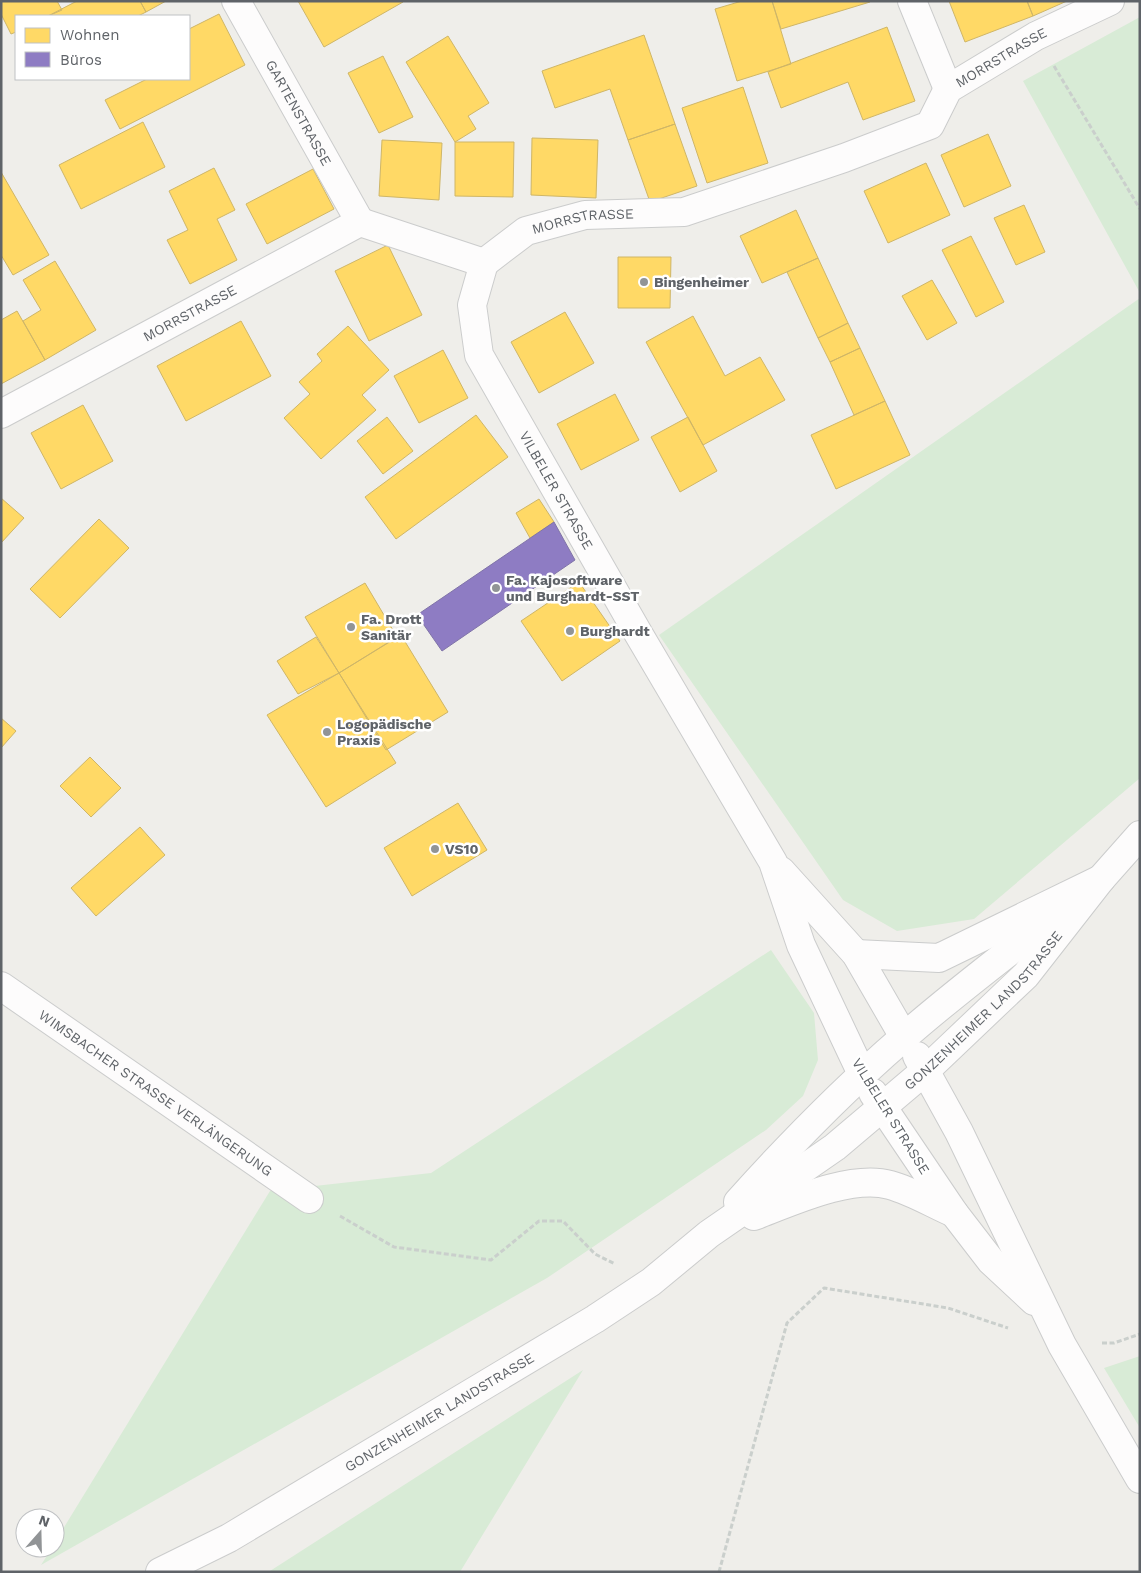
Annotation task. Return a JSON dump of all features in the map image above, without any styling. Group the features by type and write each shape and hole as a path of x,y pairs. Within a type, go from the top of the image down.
{"street":[{"name":"GARTENSTRASSE","path":"236,1 360,222"},
{"path":"912,1 948,89"},
{"name":"MORRSTRASSE","path":"484,263 526,232 585,215 684,212 844,158 930,125 948,89 1036,36 1110,1"},
{"path":"360,222 484,263"},
{"name":"MORRSTRASSE","path":"1,414 360,222"},
{"name":"VILBELER STRASSE","path":"484,263 472,305 479,355 638,633 773,862 856,954 904,1037 926,1070 1062,1345 1140,1479"},
{"name":"GONZENHEIMER LANDSTRASSE","path":"160,1572 229,1538 595,1319 651,1282 708,1234 835,1147 926,1070 1026,976 1101,879 1140,835"},
{"name":"VILBELER STRASSE","path":"773,862 801,945 862,1074 882,1108 954,1213 991,1261 1046,1313"},
{"path":"856,954 939,958 1101,879"},
{"name":"GONZENHEIMER LANDSTRASSE","path":"708,1234 789,1144 862,1074 904,1037 1101,879"},
{"name":"WIMSBACHER STRASSE VERLÄNGERUNG","path":"1,986 309,1198"},
{"path":"708,1234 811,1194 851,1184 889,1185 954,1213"}],"path":[{"path":"1036,36 1140,209"},
{"path":"309,1198 394,1247 491,1260 539,1221 563,1221 595,1254 651,1282"},
{"path":"719,1572 787,1324 824,1288 948,1308 1062,1345"}],"green space":[{"path":"1140,17 1140,293 1023,81"},
{"path":"1140,298 1140,778 974,919 897,931 843,900 659,635"},
{"path":"771,950 814,1013 818,1060 803,1096 766,1130 547,1278 65,1551 65,1526 270,1191 431,1173"},
{"path":"1140,1356 1140,1428 1104,1368"},
{"path":"583,1370 460,1572 267,1572 270,1571"},
{"path":"46,1558 53,1558 41,1565"}],"building: Wohnen":[{"path":"1,1 57,1 62,10 50,15 15,15 15,32 11,34 1,14"},
{"path":"77,1 140,1 146,12 140,15 50,15"},
{"path":"140,1 166,1 146,12"},
{"path":"298,1 403,1 403,2 324,47"},
{"path":"742,1 772,1 791,64 737,81 715,9"},
{"path":"772,1 870,1 870,2 781,29"},
{"path":"949,1 1027,1 1033,16 965,42"},
{"path":"1027,1 1067,1 1033,16"},
{"path":"219,14 245,65 120,129 105,100 145,80 190,80 190,28"},
{"path":"887,27 915,101 863,120 848,82 781,108 768,72"},
{"path":"644,35 675,124 628,140 610,89 555,108 542,71"},
{"path":"448,36 489,103 468,116 476,129 455,142 406,62"},
{"path":"383,56 413,117 379,133 348,73"},
{"path":"743,87 768,163 707,183 682,108"},
{"path":"143,122 165,167 81,209 59,165"},
{"path":"675,124 697,186 650,202 628,140"},
{"path":"988,134 1011,186 964,207 941,155"},
{"path":"532,138 598,140 596,198 531,195"},
{"path":"382,140 442,143 439,200 379,196"},
{"path":"455,142 514,142 513,197 455,196"},
{"path":"926,163 950,215 888,243 864,191"},
{"path":"214,168 235,210 217,219 237,260 190,284 167,240 188,230 169,191"},
{"path":"313,169 334,209 267,244 246,204"},
{"path":"1,172 49,255 13,275 1,255"},
{"path":"1024,205 1045,252 1016,265 994,218"},
{"path":"796,210 818,258 762,283 740,236"},
{"path":"971,236 1004,302 976,317 942,250"},
{"path":"388,245 422,315 369,341 335,271"},
{"name":"Bingenheimer","path":"618,257 671,257 670,308 618,308"},
{"path":"818,258 848,323 818,338 787,272"},
{"path":"55,261 96,330 45,360 23,321 41,310 23,280"},
{"path":"932,280 957,323 927,340 902,296"},
{"path":"17,311 45,360 1,384 1,320"},
{"path":"565,312 594,363 539,393 511,342"},
{"path":"693,316 725,376 760,357 785,400 703,445 646,342"},
{"path":"241,321 271,376 186,421 157,366"},
{"path":"848,323 860,348 830,362 818,338"},
{"path":"348,326 389,370 362,395 376,410 321,459 284,418 310,394 299,382 322,361 317,354"},
{"path":"860,348 885,401 854,415 830,362"},
{"path":"443,350 468,398 419,423 394,376"},
{"path":"615,394 639,440 581,470 557,424"},
{"path":"885,401 910,455 836,489 811,435"},
{"path":"83,405 113,461 61,489 31,433"},
{"path":"476,415 508,457 396,539 365,497"},
{"path":"387,417 413,451 383,474 357,441"},
{"path":"688,417 717,471 680,492 651,437"},
{"path":"1,498 24,518 1,543"},
{"path":"539,499 554,522 530,538 516,513"},
{"path":"99,519 129,548 60,618 30,589"},
{"name":"Burghardt","path":"579,582 620,641 562,681 521,621"},
{"name":"Fa. Drott Sanitär","path":"365,583 397,637 339,673 305,617"},
{"path":"401,635 448,712 386,750 339,673"},
{"path":"316,637 339,673 298,694 277,661"},
{"name":"Logopädische Praxis","path":"339,673 396,763 326,807 267,715"},
{"path":"1,718 16,731 1,748"},
{"path":"90,757 121,788 91,817 60,786"},
{"name":"VS10","path":"458,803 487,850 412,896 384,848"},
{"path":"140,827 165,855 96,916 71,888"}],"building: Büros":[{"name":"Fa. Kajosoftware und Burghardt-SST","path":"554,522 575,560 442,651 417,615"}],"place":[{"name":"Bingenheimer","path":"644,282"},
{"name":"Fa. Kajosoftware und Burghardt-SST","path":"496,588"},
{"name":"Fa. Drott Sanitär","path":"351,627"},
{"name":"Burghardt","path":"570,631"},
{"name":"Logopädische Praxis","path":"327,732"},
{"name":"VS10","path":"435,849"}]}
